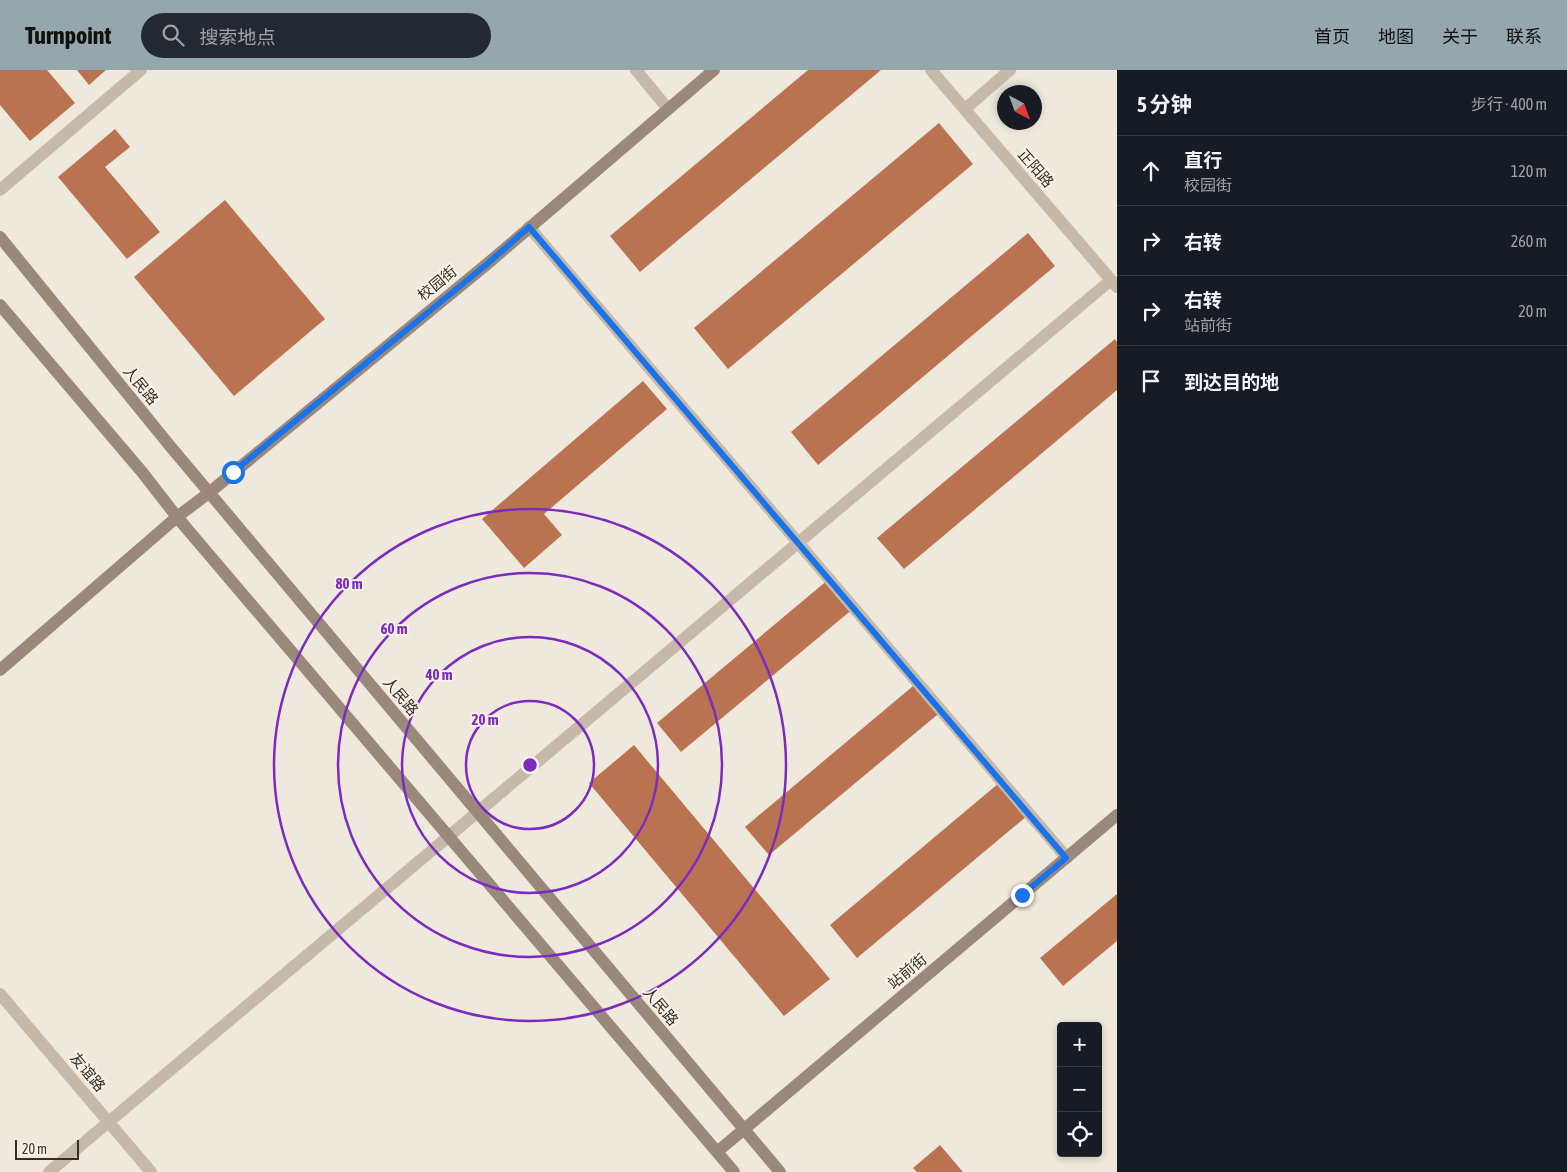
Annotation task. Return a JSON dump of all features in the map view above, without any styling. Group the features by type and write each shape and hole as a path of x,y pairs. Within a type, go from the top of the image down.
{"main road":[{"name":"校园街","path":"0,670 177,517 210,492 529,227 714,70"},
{"name":"人民路","path":"0,238 170,446 780,1172"},
{"path":"0,306 734,1172"},
{"name":"站前街","path":"717,1152 1117,815"}],"street":[{"path":"0,190 141,70"},
{"path":"636,70 668,109"},
{"name":"正阳路","path":"931,70 1114,283"},
{"path":"964,109 1010,70"},
{"path":"529,227 1066,858"},
{"path":"49,1172 798,542 1114,283"},
{"name":"友谊路","path":"0,994 151,1172"}],"building":[{"path":"0,70 47,70 75,103 30,141 0,105"},
{"path":"77,70 106,70 89,85"},
{"path":"808,70 881,70 640,272 610,236"},
{"path":"939,123 973,164 728,369 694,328"},
{"path":"115,129 130,147 105,167 160,232 127,259 58,177"},
{"path":"225,200 325,319 234,396 134,277"},
{"path":"1028,233 1055,266 818,465 791,432"},
{"path":"1115,339 1117,342 1117,390 904,569 877,538"},
{"path":"643,381 667,409 544,514 562,535 524,568 482,519"},
{"path":"829,579 854,608 681,752 657,723"},
{"path":"919,681 943,710 769,855 745,827"},
{"path":"634,745 830,979 784,1016 589,783"},
{"path":"999,783 1027,816 857,958 830,925"},
{"path":"1117,894 1117,941 1063,986 1040,958"},
{"path":"940,1145 963,1172 917,1172 913,1168"}],"route":[{"path":"233,472 487,264 529,227 1066,858 1022,895"}]}
